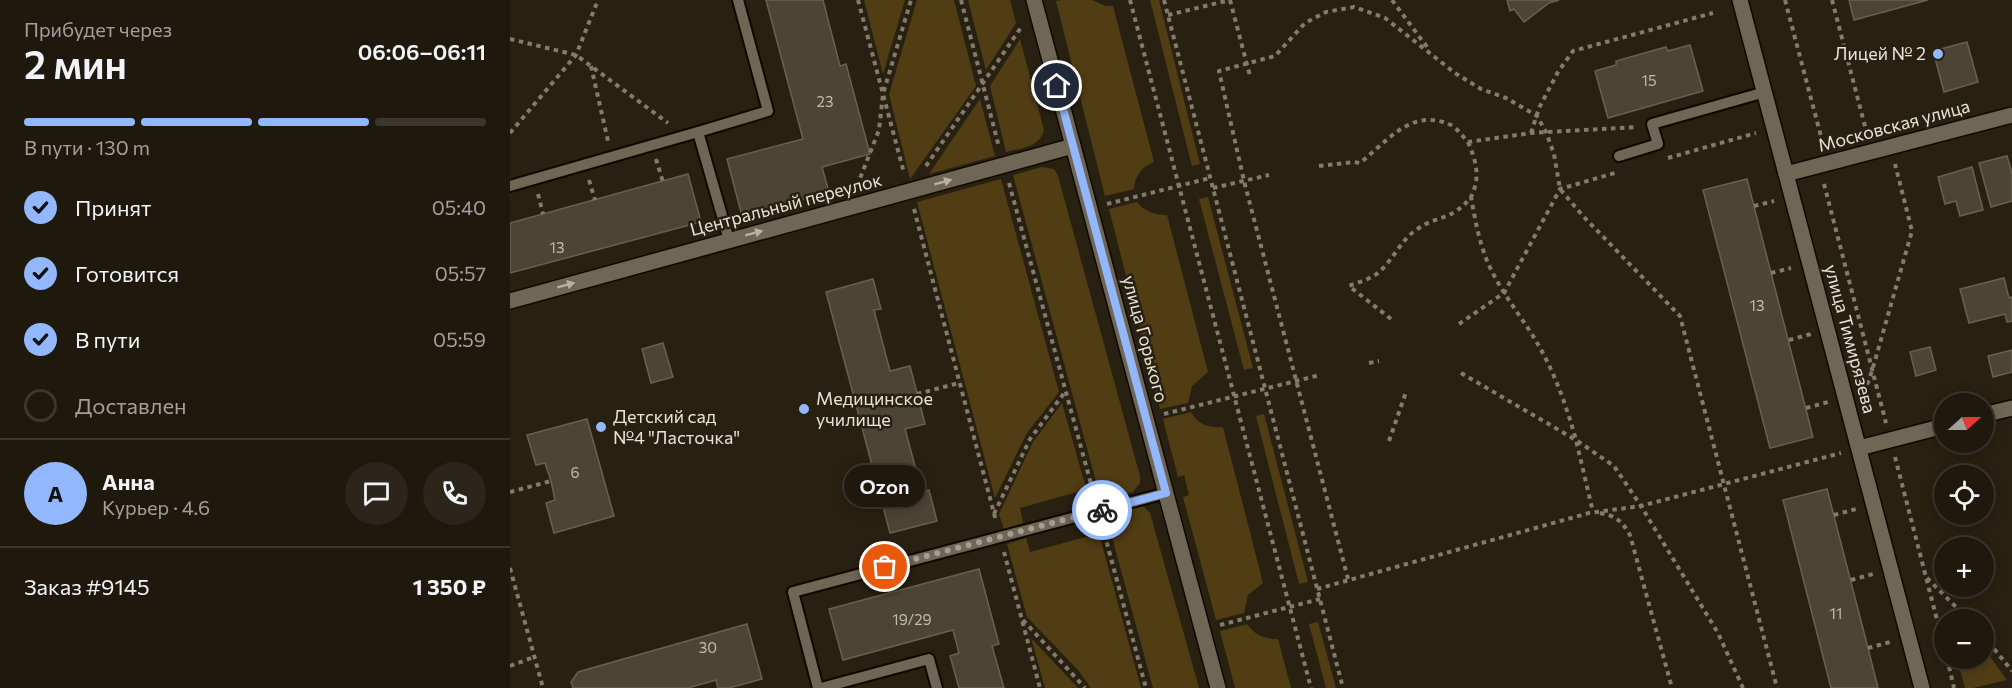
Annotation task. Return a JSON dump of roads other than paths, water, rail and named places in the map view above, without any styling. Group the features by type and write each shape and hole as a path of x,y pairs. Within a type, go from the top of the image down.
{"street":[{"name":"улица Тимирязева","path":"1740,0 1922,688"},
{"name":"улица Горького","path":"1035,3 1218,688"},
{"name":"Московская улица","path":"1786,174 2012,115"},
{"name":"Центральный переулок","path":"510,301 1073,146"},
{"path":"1994,413 2012,408"},
{"path":"1859,448 1934,429"}],"lane":[{"path":"510,186 768,111 738,0"},
{"path":"1619,156 1658,144 1652,124 1765,92"},
{"path":"698,132 729,240"},
{"path":"937,688 929,659 819,688 793,592 1166,493"}],"place":[{"name":"Лицей № 2","path":"1938,54"},
{"name":"Медицинское училище","path":"804,409"},
{"name":"Детский сад №4 \"Ласточка\"","path":"601,427"},
{"name":"Ozon","path":"885,567"}]}
